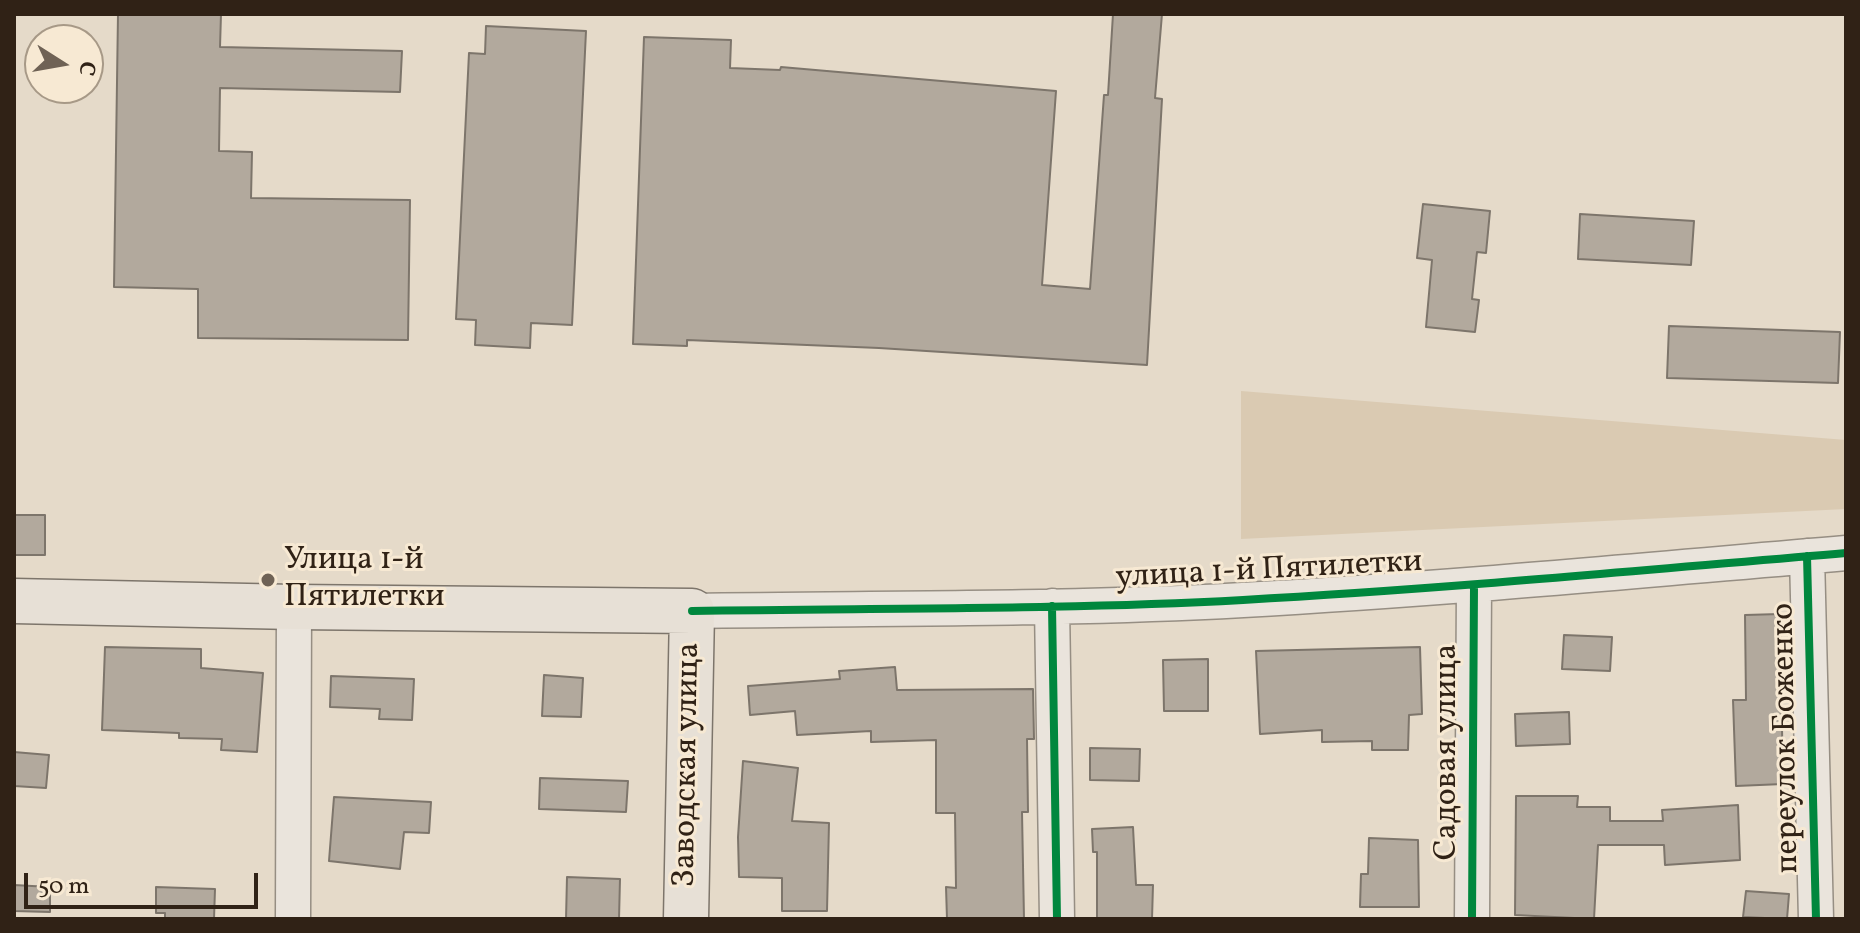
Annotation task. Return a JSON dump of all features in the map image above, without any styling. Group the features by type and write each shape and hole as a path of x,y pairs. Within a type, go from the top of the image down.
{"main road":[{"name":"улица 1-й Пятилетки","path":"14,601 692,611"},
{"name":"Заводская улица","path":"686,919 692,611"}],"street":[{"name":"улица 1-й Пятилетки","path":"692,611 1240,601 1474,586 1846,553"},
{"name":"переулок Боженко","path":"1807,556 1816,919"},
{"name":"Садовая улица","path":"1472,919 1474,586"},
{"path":"1052,606 1057,919"},
{"path":"293,919 294,607"}],"shaded area":[{"path":"1241,391 1846,440 1846,509 1241,539"}],"building":[{"path":"118,14 221,14 220,47 402,51 400,92 220,88 219,151 252,152 251,198 410,200 408,340 198,338 198,289 114,287"},
{"path":"1113,14 1162,14 1155,98 1162,99 1147,365 879,348 687,340 687,346 633,344 644,37 731,40 730,68 780,70 781,67 1056,91 1042,285 1090,289"},
{"path":"486,26 586,31 572,325 531,323 530,348 475,345 476,320 456,319 469,53 485,54"},
{"path":"1423,204 1490,211 1486,253 1477,252 1472,299 1479,300 1475,332 1426,327 1432,260 1417,258"},
{"path":"1580,214 1694,221 1691,265 1578,259"},
{"path":"1669,326 1840,332 1838,383 1667,378"},
{"path":"14,515 45,515 45,555 14,555"},
{"path":"1780,614 1783,784 1736,786 1733,700 1746,700 1745,615"},
{"path":"1564,635 1612,637 1610,671 1562,669"},
{"path":"105,647 201,649 201,668 263,673 257,752 221,750 222,739 179,738 179,733 102,730"},
{"path":"1420,647 1422,714 1409,715 1408,750 1372,750 1372,741 1322,742 1322,730 1260,734 1256,651"},
{"path":"1208,659 1208,711 1164,711 1163,660"},
{"path":"895,667 897,690 1033,689 1034,739 1027,739 1028,812 1022,812 1024,919 947,919 946,887 956,888 955,813 936,813 936,740 871,742 871,731 797,735 795,711 750,715 748,686 840,679 839,671"},
{"path":"544,675 583,678 581,717 542,716"},
{"path":"331,676 414,679 412,720 379,719 380,709 330,707"},
{"path":"1569,712 1570,744 1516,746 1515,714"},
{"path":"1090,748 1140,749 1139,781 1090,780"},
{"path":"14,752 49,755 46,788 14,786"},
{"path":"743,761 798,768 792,821 829,823 827,911 782,911 782,878 739,877"},
{"path":"540,778 628,781 626,812 539,809"},
{"path":"1516,796 1578,796 1577,807 1610,807 1610,821 1663,821 1662,810 1738,805 1740,860 1665,865 1664,845 1598,845 1594,919 1515,915"},
{"path":"334,797 431,802 429,833 404,832 400,869 329,861"},
{"path":"1133,827 1136,885 1153,885 1152,919 1097,919 1097,852 1093,852 1092,829"},
{"path":"1369,838 1418,840 1419,907 1360,907 1361,874 1368,874"},
{"path":"567,877 620,879 619,919 566,919"},
{"path":"14,885 50,887 50,912 14,911"},
{"path":"156,887 215,889 214,919 165,919 165,913 156,913"},
{"path":"1746,891 1789,894 1787,919 1743,917"}],"cycle path":[{"path":"692,611 1036,607 1243,600 1469,585 1846,553"},
{"path":"1807,556 1816,919"},
{"path":"1472,919 1474,586"},
{"path":"1052,606 1057,919"}],"place":[{"name":"Улица 1-й Пятилетки","path":"268,580"}]}
